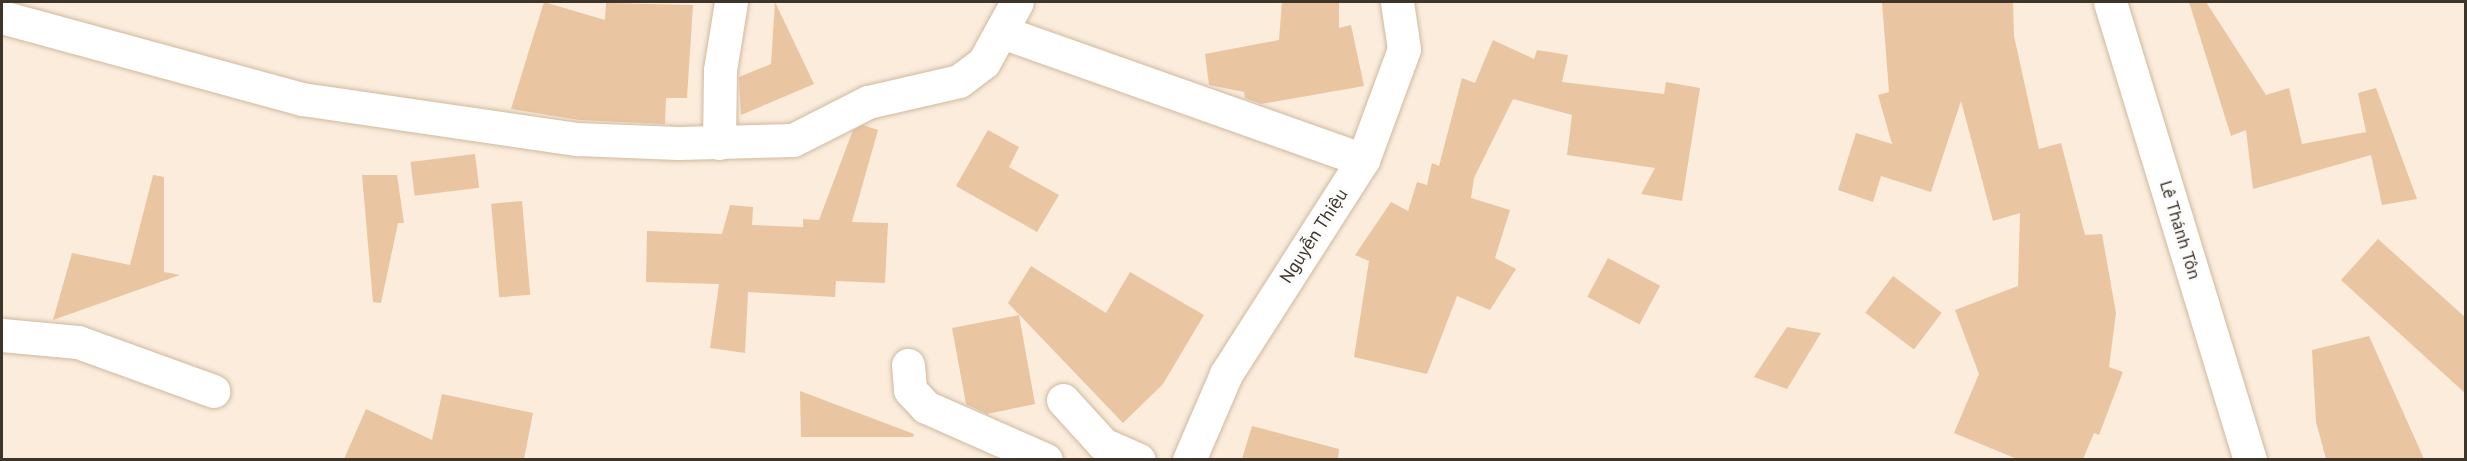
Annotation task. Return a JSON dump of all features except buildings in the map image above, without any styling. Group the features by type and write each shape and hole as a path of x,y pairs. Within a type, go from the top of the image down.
{"street":[{"path":"719,143 720,70 730,2"},
{"path":"2,17 302,99 577,139 719,143 793,140 868,102 959,81 984,62 1017,2"},
{"name":"Nguyễn Thiệu","path":"1189,459 1226,374 1363,160 1404,49 1397,2"},
{"name":"Lê Thánh Tôn","path":"2110,2 2250,459"},
{"path":"1002,32 1363,160"},
{"path":"2,335 78,342 213,391"},
{"path":"908,365 910,390 926,407 1046,459"},
{"path":"1063,400 1103,444 1139,459"}]}
